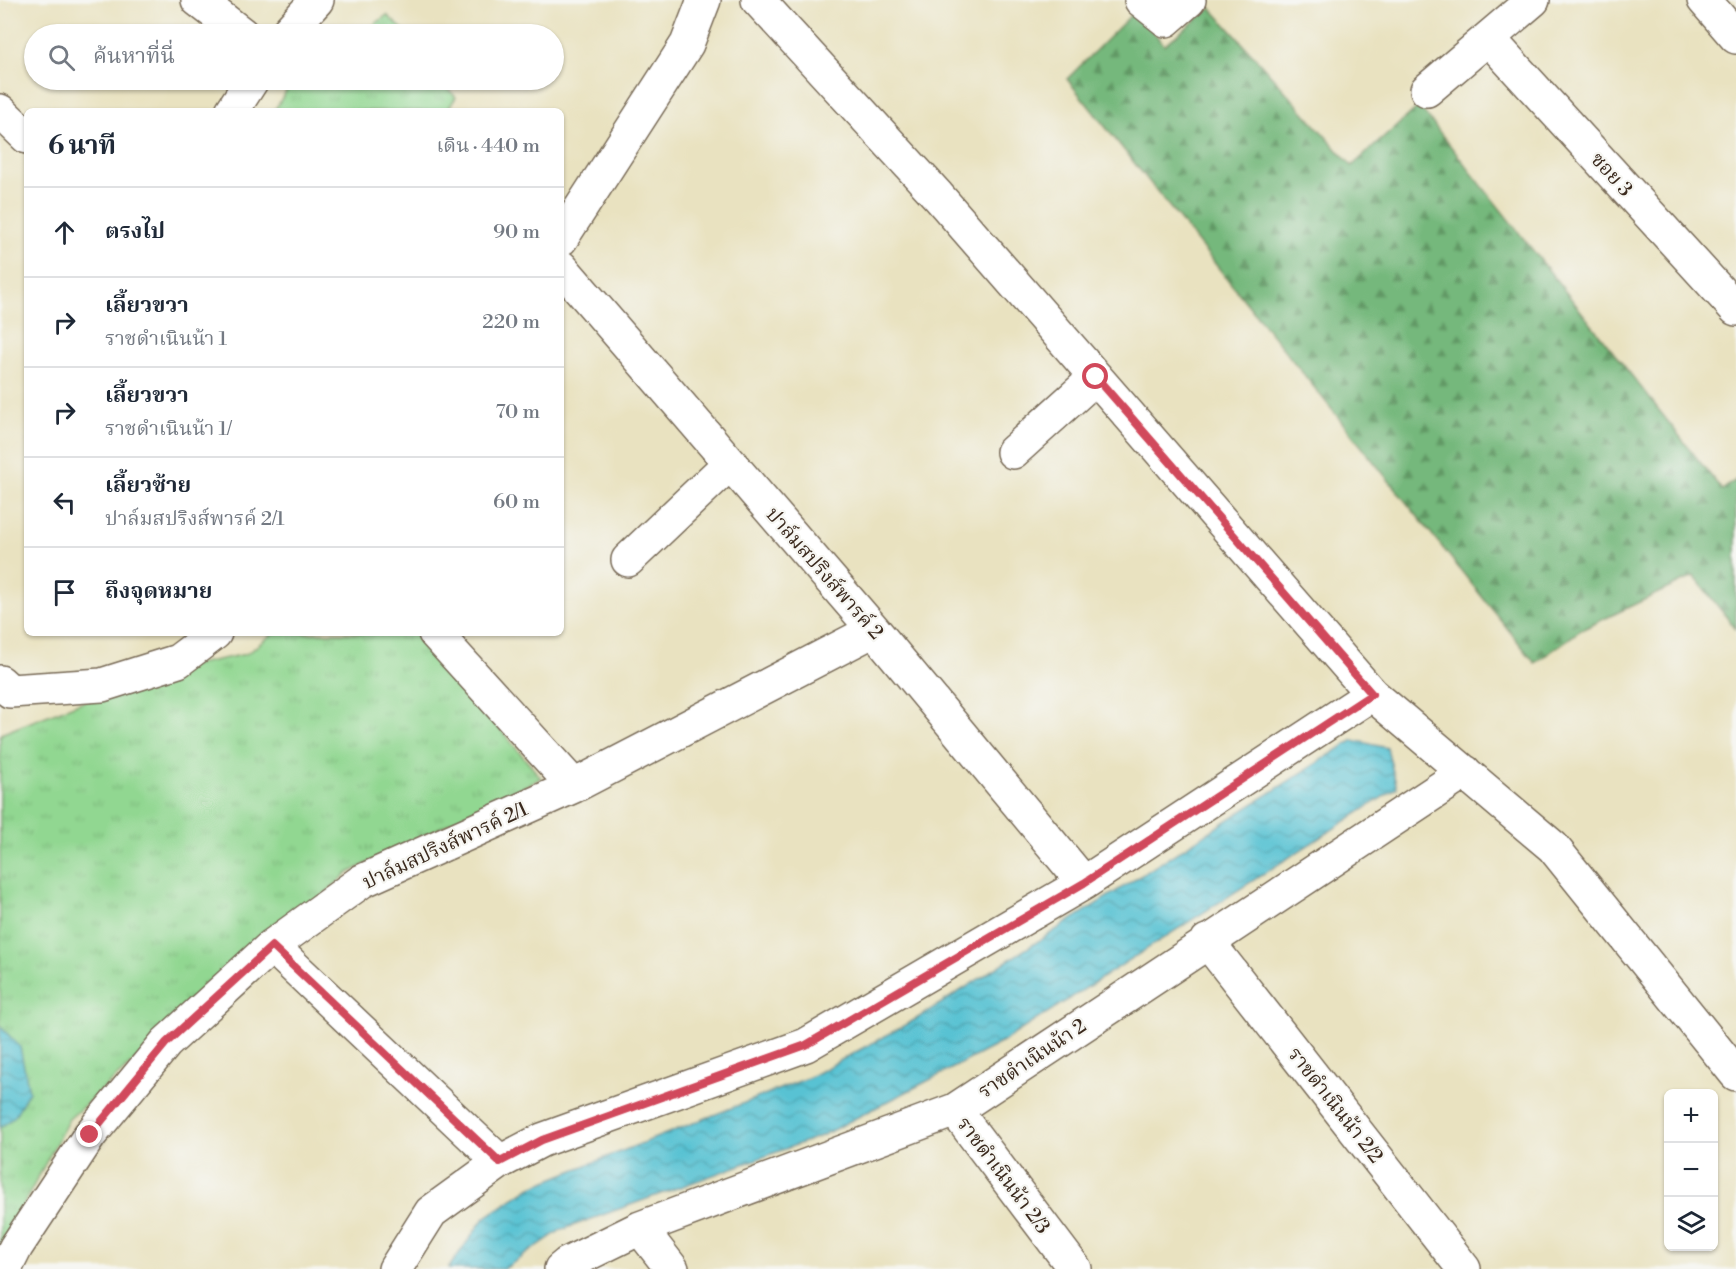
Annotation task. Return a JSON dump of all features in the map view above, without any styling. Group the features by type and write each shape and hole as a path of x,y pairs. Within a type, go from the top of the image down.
{"street":[{"path":"198,0 229,24"},
{"path":"295,24 317,0"},
{"path":"564,234 687,44 704,0"},
{"path":"758,0 938,196 1372,694 1552,847 1736,1074"},
{"path":"1427,90 1533,0"},
{"path":"1704,0 1736,37"},
{"name":"ซอย 3","path":"1489,39 1736,309"},
{"path":"234,108 246,90"},
{"path":"0,111 24,134"},
{"name":"ปาล์มสปริงส์พารค์ 2","path":"564,270 874,630 1084,883"},
{"path":"1012,452 1096,377"},
{"path":"628,560 730,463"},
{"name":"ปาล์มสปริงส์พารค์ 2/1","path":"5,1269 16,1247 90,1135 158,1052 272,946 362,881 574,786 874,630"},
{"path":"4,693 102,685 178,662 211,636"},
{"path":"438,636 574,786"},
{"path":"395,1269 431,1212 500,1162 542,1140 806,1045 1084,883 1372,694"},
{"name":"ราชดำเนินน้า 2","path":"561,1269 640,1228 955,1110 1465,772"},
{"name":"ราชดำเนินน้า 2/2","path":"1208,941 1464,1269"},
{"path":"272,946 500,1162"},
{"name":"ราชดำเนินน้า 2/3","path":"955,1110 1075,1269"},
{"path":"640,1228 672,1269"}],"green space":[{"path":"1211,8 1352,166 1419,106 1722,490 1736,480 1736,629 1694,576 1581,630 1535,663 1067,79 1136,10 1164,45"},
{"path":"387,15 397,24 375,24"},
{"path":"287,90 449,90 456,97 449,108 276,108"},
{"path":"270,636 423,636 541,778 348,873 69,1119 0,1249 0,736 155,673 246,654"}],"water":[{"path":"1353,740 1387,748 1397,788 999,1044 821,1136 561,1230 504,1269 448,1269 484,1218 531,1187 810,1077 918,1018"},
{"path":"0,1026 20,1047 29,1091 14,1117 0,1128"}],"route":[{"path":"90,1135 166,1043 272,946 500,1162 542,1140 806,1045 1084,883 1372,694 1096,377"}]}
